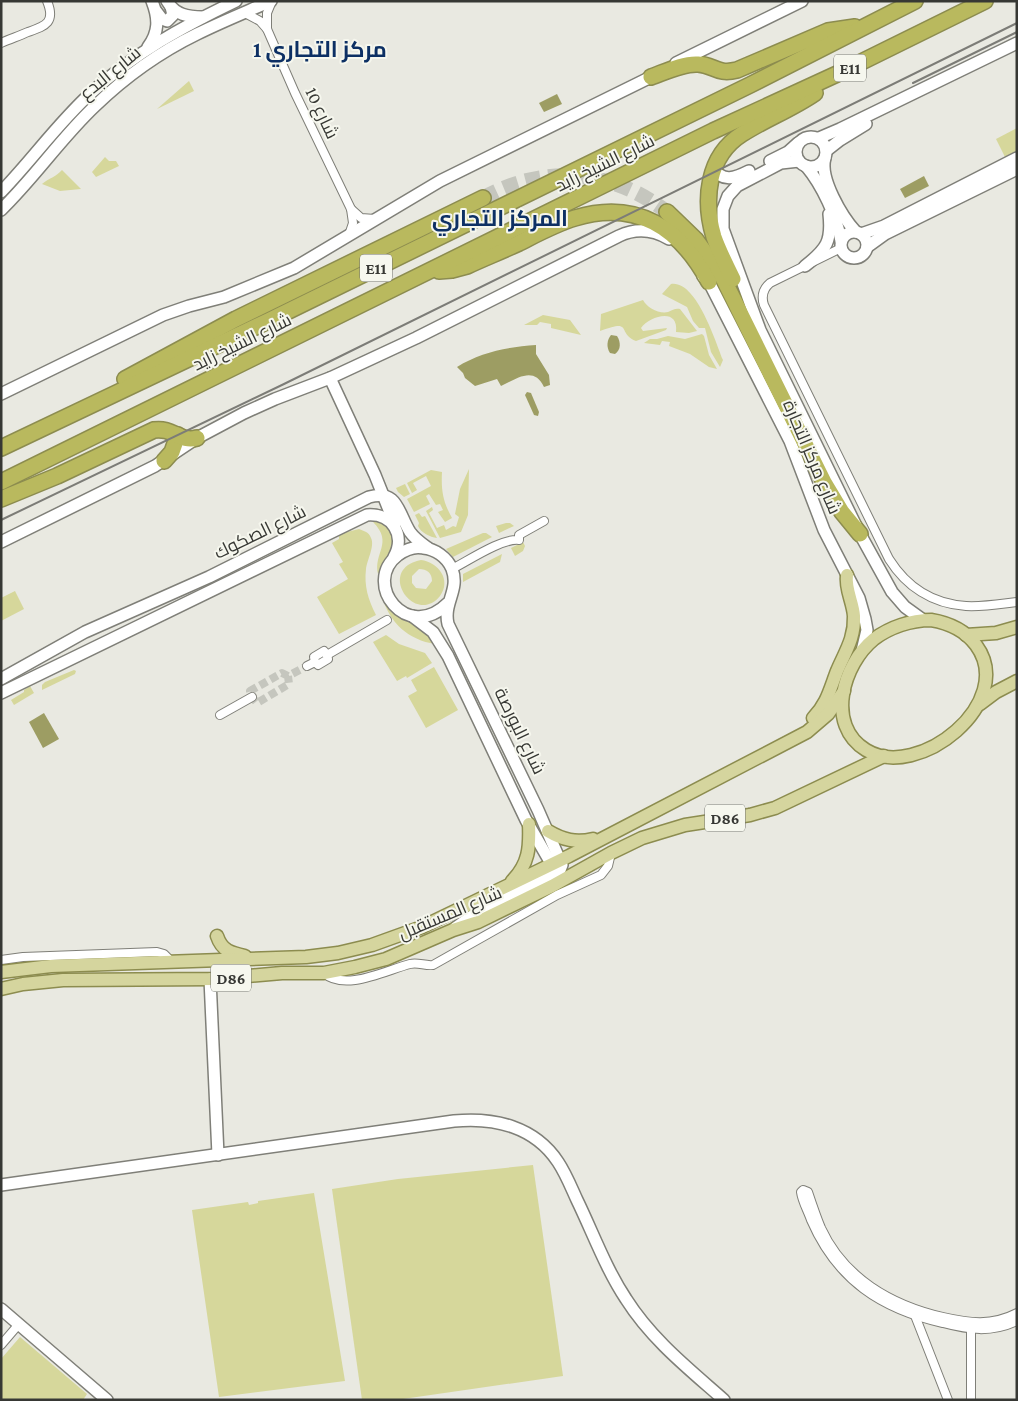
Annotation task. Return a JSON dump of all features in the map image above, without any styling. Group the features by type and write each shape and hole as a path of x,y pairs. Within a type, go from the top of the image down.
{"highway":[{"name":"شارع الشيخ زايد","path":"1,448 270,320 750,85 916,1"},
{"name":"شارع الشيخ زايد","path":"1,482 713,130 837,74 985,1"},
{"path":"651,77 693,64 722,71 732,71 828,32 864,27"},
{"path":"760,330 741,296 714,235 710,202 713,168 725,148 735,139 803,100 837,74"},
{"path":"94,403 121,381 161,358 483,198"},
{"path":"430,271 452,270 466,266 577,217 595,213 616,212 645,218 670,232 689,251 709,282"},
{"path":"667,212 696,240 722,276 824,482 848,520 860,534"},
{"path":"1,499 57,476 149,432 164,429 188,440 197,438"},
{"path":"164,461 172,452 178,435"}],"main road":[{"path":"773,750 782,740 814,717 828,697 837,672 850,646 854,631 854,614 846,584 847,575"},
{"path":"980,704 986,685 986,665 977,646 966,635 946,623 923,620 907,623 887,632 862,651 849,674 844,691 842,711 850,734 866,750 884,756 905,756 935,745 962,726 980,704 1017,680"},
{"path":"966,635 996,633 1017,627"},
{"name":"شارع المستقبل","path":"1,989 23,984 63,980 210,979 282,973 324,973 386,958 453,930 478,922 559,869 603,837 807,732 822,721 844,691"},
{"name":"شارع المستقبل","path":"1,972 50,966 306,957 372,945 422,927 506,887 611,853 642,838 672,828 775,808 884,756"},
{"path":"506,887 521,870 528,856 530,845 529,824"},
{"path":"548,831 562,839 572,841 603,837"},
{"path":"401,925 422,927"},
{"path":"217,936 225,950 251,960"},
{"path":"134,980 142,974 152,972 200,971 205,969 212,961"}],"street":[{"path":"33,30 45,18 46,6 44,1"},
{"path":"1,43 43,27 48,21 50,10 47,1"},
{"name":"شارع البدع","path":"1,192 84,100 111,75 145,51 236,1"},
{"path":"267,28 267,14 271,1"},
{"name":"شارع البدع","path":"1,210 34,176 75,126 116,87 141,67 168,49 197,34 271,1"},
{"path":"1,394 163,315 224,297 294,268 449,177 802,1"},
{"path":"169,4 178,13 204,17"},
{"path":"154,6 162,19 168,21 173,15 169,4"},
{"path":"145,51 157,32 158,21 154,6"},
{"path":"245,13 260,21 267,28"},
{"name":"شارع 10","path":"267,28 351,210"},
{"path":"713,168 722,177 735,178 783,155 809,136 819,138 834,133 1017,43"},
{"path":"803,164 815,166 823,162 826,154 840,140 868,122 1017,50"},
{"path":"819,138 824,144 826,154 823,170 828,185 844,216 858,233 866,239 867,247"},
{"path":"798,143 795,152 816,179 837,224 841,244 848,256 855,258 862,255 867,247 885,234 1017,169"},
{"path":"1017,158 884,226 845,235 841,244 805,266 770,282 764,291 763,302 889,559 907,582 932,598 958,606 1017,602"},
{"name":"شارع مركز التجارة","path":"803,164 781,164 742,182 728,196 723,209 723,229 760,330 860,534 892,592 904,607 923,620"},
{"path":"805,266 823,251 829,241 828,204"},
{"path":"351,210 365,219 378,219"},
{"path":"346,238 352,227 353,218 351,210"},
{"name":"شارع مركز التجارة","path":"1,542 164,461 197,438 259,406 330,378 503,295 619,236 634,231 650,231 670,239 709,282 790,441 821,522 859,598 865,619 866,637 862,651"},
{"path":"330,378 375,475 383,495 396,527 399,544 386,573 385,589 388,597 398,610 412,616 432,615 448,604 454,587 452,569 442,556 413,536 396,504 383,495"},
{"path":"364,500 371,490 375,475"},
{"name":"شارع الصكوك","path":"5,675 85,632 218,572 364,500 383,495"},
{"name":"شارع الصكوك","path":"67,660 367,514 379,515 396,527"},
{"path":"452,569 544,521"},
{"path":"394,557 411,548 430,549"},
{"name":"شارع البورصة","path":"448,604 446,614 449,629 548,831 559,869"},
{"path":"122,634 103,637 99,634 101,630 137,612 142,607"},
{"name":"شارع البورصة","path":"412,616 432,632 450,661 529,824 559,869"},
{"path":"307,666 315,662 314,657 324,651 327,655 387,620"},
{"path":"1,693 67,660 86,646 84,640 71,640"},
{"path":"220,716 252,697"},
{"path":"324,973 334,980 347,981 412,964 434,965 557,895 601,875 608,866 611,853"},
{"path":"1,960 23,957 157,952 164,954 172,962"},
{"path":"210,979 218,1156"},
{"path":"1,1186 461,1121 489,1120 516,1127 539,1142 558,1161 616,1283 635,1313 671,1353 724,1400"},
{"path":"971,1326 894,1301 872,1289 846,1265 826,1237 808,1192 802,1190 800,1194 817,1233 831,1256 857,1284 877,1299 916,1317 971,1326 1017,1321"},
{"path":"913,1308 948,1400"},
{"path":"1,1309 99,1397"},
{"path":"994,1325 1017,1313"},
{"path":"1,1345 19,1324"},
{"path":"971,1326 971,1400"}],"green space":[{"path":"189,81 194,91 157,109"},
{"path":"1017,128 1017,151 1005,157 996,139"},
{"path":"105,157 109,161 116,161 119,166 96,177 92,172"},
{"path":"62,170 81,189 60,191 42,184"},
{"path":"671,284 680,285 689,291 696,301 710,326 723,360 720,367 711,352 705,328 699,328 693,321 687,307 662,294"},
{"path":"643,300 650,308 661,312 680,309 697,331 689,333 676,332 676,324 673,319 663,316 651,320 641,328 643,331 667,328 666,330 636,341 630,338 621,326 610,327 600,331 601,314"},
{"path":"543,315 570,320 581,335 551,328 551,324 540,322 537,325 524,325"},
{"path":"702,334 709,355 717,369 709,367 690,354 669,346 670,342 662,341 660,345 644,343 650,339 668,336 685,339"},
{"path":"469,469 468,515 461,532 440,538 426,511 432,507 433,510 429,513 437,528 444,525 446,530 453,526 456,527 459,517 455,514 460,489"},
{"path":"431,470 442,472 443,496 452,518 445,522 438,512 443,510 440,504 436,505 429,494 426,496 430,504 414,512 407,499 431,486 426,476 413,483 417,490 412,493 407,483"},
{"path":"405,484 410,494 404,497 396,488"},
{"path":"419,513 422,517 425,516 437,538 421,531 415,515"},
{"path":"374,520 388,527 393,536 389,553 378,574 377,567 382,548 382,536 373,522"},
{"path":"506,523 514,526 499,533 496,526"},
{"path":"359,529 368,533 372,541 366,569 366,587 376,615 339,634 317,597 348,579 339,564 343,562 332,543 339,539 339,534"},
{"path":"483,533 492,537 453,557 446,549"},
{"path":"523,542 525,546 523,551 515,556 511,548"},
{"path":"502,554 500,562 463,582 463,574"},
{"path":"421,560 427,561 438,568 444,578 443,590 440,596 430,604 420,605 411,601 404,593 400,584 401,574 408,565","holes":["419,569 427,571 432,578 426,589 416,588 412,583 412,576"]},
{"path":"15,591 24,609 1,621 1,598"},
{"path":"382,596 393,611 423,631 435,644 417,639 401,629 385,606"},
{"path":"386,635 399,644 425,653 432,663 407,678 406,676 397,681 373,642"},
{"path":"434,667 458,710 426,728 408,696 417,691 411,680"},
{"path":"74,670 76,671 75,674 42,690 42,685 45,682"},
{"path":"30,686 34,693 14,705 11,700"},
{"path":"533,1165 563,1376 396,1400 362,1400 332,1189 398,1179"},
{"path":"314,1193 345,1381 219,1397 192,1210 248,1202 249,1205 258,1203 258,1201"},
{"path":"20,1337 87,1394 83,1400 1,1400 1,1359"}],"shaded area":[{"path":"557,94 562,104 544,112 539,103"},
{"path":"924,176 929,186 905,198 900,189"},
{"path":"611,335 617,336 619,341 620,346 615,354 610,353 608,348 608,341"},
{"path":"536,345 536,354 549,375 550,385 544,387 540,380 530,375 519,377 501,386 497,379 475,386 465,378 457,367 495,351"},
{"path":"527,392 531,393 539,412 538,416 534,415 525,395"},
{"path":"44,713 59,739 43,748 29,722"}],"tunnel":[{"path":"483,198 506,187 530,180 554,176 577,176 601,180 623,187 646,198 667,212"},
{"path":"288,676 282,673 250,691 252,697 257,703 289,684 288,676 307,666"}],"railway":[{"path":"1,520 284,384 1017,23"},
{"path":"913,83 1017,32"}],"district":[{"name":"مركز التجاري 1","path":"320,49"},
{"name":"المركز التجاري","path":"500,218"}]}
